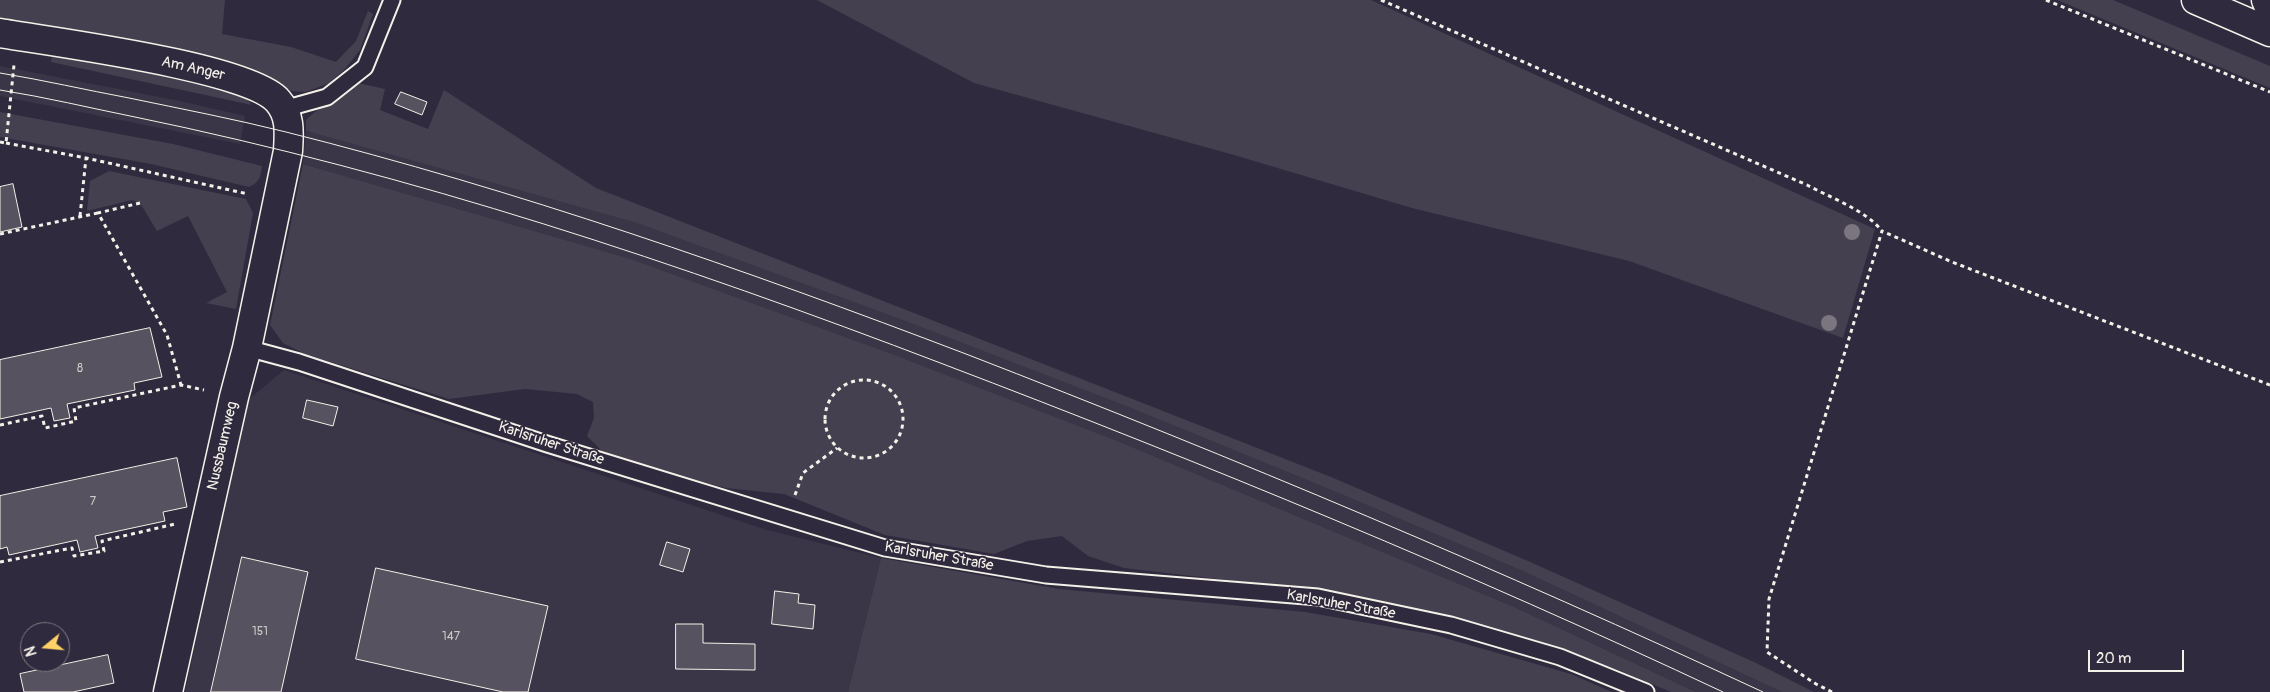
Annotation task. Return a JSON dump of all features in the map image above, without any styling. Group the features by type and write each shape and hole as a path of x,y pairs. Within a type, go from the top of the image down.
{"street":[{"path":"2196,0 2270,32"},
{"path":"2266,0 2270,10"},
{"name":"Am Anger","path":"0,33 144,58 231,78 268,92 284,110"},
{"path":"278,201 289,133 284,110"},
{"name":"Nussbaumweg","path":"168,692 234,396 247,348 278,201"}],"lane":[{"path":"284,110 327,97 365,67 392,0"},
{"name":"Karlsruher Straße","path":"247,348 299,362 546,444 885,548 1046,574 1327,599 1451,625 1560,657 1646,692"}],"path":[{"path":"1381,0 1807,185 1878,225 1882,231 1952,262 2270,385"},
{"path":"2046,0 2270,92"},
{"path":"6,143 15,62"},
{"path":"0,142 86,158 278,201"},
{"path":"80,216 86,158"},
{"path":"0,234 140,203"},
{"path":"0,426 42,416 45,428 68,423 76,421 74,408 180,385 167,335 98,213"},
{"path":"1832,692 1816,684 1767,652 1769,599 1882,231"},
{"path":"864,380 877,382 889,388 897,397 903,415 901,434 894,445 885,453 873,458 860,458 848,455 838,448 830,438 825,425 830,399 839,389 850,382 864,380"},
{"path":"785,518 803,473 838,448"},
{"path":"0,562 72,548 74,556 104,550 102,541 184,522 205,528"}],"shaded area":[{"path":"0,0 225,0 222,34 291,47 336,62 356,41 368,11 373,14 360,50 345,69 329,83 306,92 292,91 255,71 225,61 0,17"},
{"path":"817,0 1371,0 1875,229 1843,338 1629,261 1412,208 1234,155 974,83"},
{"path":"2057,0 2113,0 2270,66 2270,88"},
{"path":"53,53 171,77 232,92 246,98 252,105 51,62"},
{"path":"0,66 180,101 245,116 240,144 0,96"},
{"path":"358,83 385,89 380,110 428,129 444,90 596,188 1331,477 1528,561 1754,662 1814,692 1782,692 1523,571 1126,406 900,319 637,223 306,131 306,120 311,115"},
{"path":"0,112 173,144 262,166 261,174 259,179 249,187 151,164 0,137"},
{"path":"306,131 637,223 900,319 1126,406 1523,571 1782,692 1696,692 1514,607 1115,440 892,354 631,259 303,164"},
{"path":"303,164 631,259 892,354 1115,440 1514,607 1696,692 1671,692 1616,669 1506,632 1421,611 1320,591 1124,568 1088,556 1062,536 1027,541 994,554 885,535 784,494 726,488 623,461 602,451 587,436 594,418 593,402 577,394 525,389 449,399 305,354 283,343 270,325"},
{"path":"109,171 246,199 253,213 236,309 206,303 227,292 188,216 157,231 140,203 132,200 87,211 90,181"},
{"path":"284,370 767,530 881,558 848,692 185,692 248,400"},
{"path":"881,558 1059,589 1305,612 1431,634 1571,674 1612,692 848,692"}],"building":[{"path":"401,92 427,102 422,115 395,104"},
{"path":"13,184 22,227 0,232 0,187"},
{"path":"150,328 162,377 134,383 135,390 67,404 70,418 54,421 51,408 0,419 0,360"},
{"path":"307,400 338,407 333,426 303,418"},
{"path":"177,458 187,507 163,512 165,521 95,536 98,548 80,552 77,540 9,555 7,547 0,549 0,496"},
{"path":"667,542 690,549 683,572 660,565"},
{"path":"242,557 308,572 281,692 211,692"},
{"path":"376,568 548,606 528,692 503,692 356,659"},
{"path":"775,591 799,594 798,603 815,605 813,629 772,624"},
{"path":"676,624 703,624 703,643 755,644 755,670 676,669"},
{"path":"108,655 114,683 73,692 24,692 20,674 29,672 70,672 70,663"}],"tram line":[{"path":"0,73 227,118 286,132 458,179 544,205 714,262 966,354 1267,474 1566,602 1763,692"},
{"path":"0,90 135,117 341,165 544,224 644,256 943,364 1238,480 1531,604 1723,692"}]}
